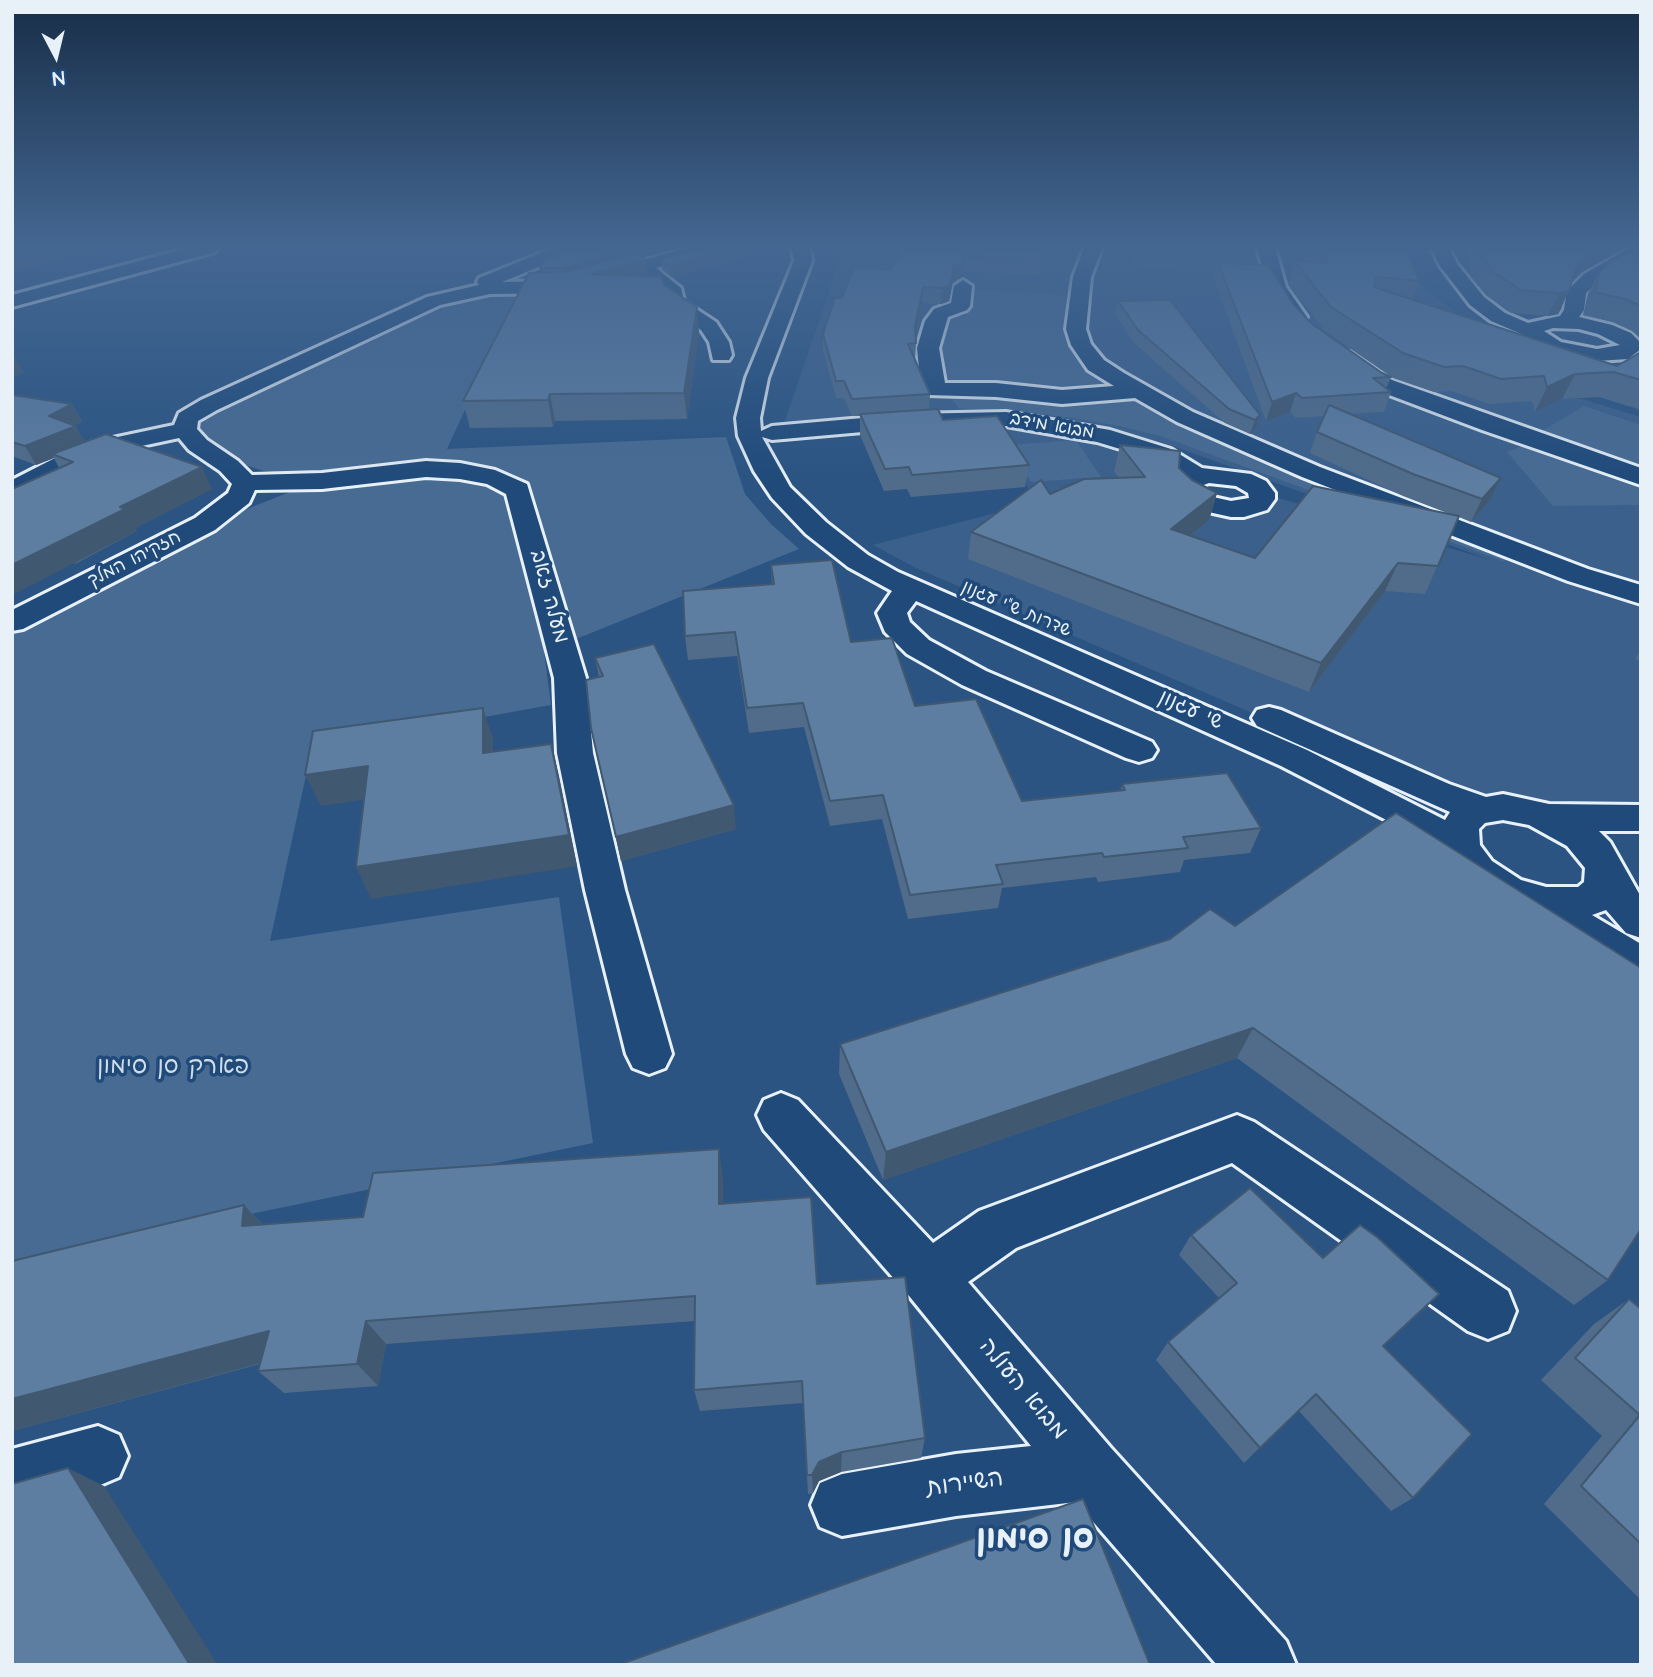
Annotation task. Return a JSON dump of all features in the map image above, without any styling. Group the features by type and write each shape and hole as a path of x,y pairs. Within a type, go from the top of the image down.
{"street":[{"path":"185,430 187,418 209,405 379,326"},
{"path":"709,326 719,342 721,355"},
{"path":"778,326 750,398 748,418 750,436 758,456 781,492 816,528 858,561 912,589 899,600 892,613 895,625 918,647 974,678 1139,750"},
{"name":"שדרות ש\"י עגנון","path":"796,326 774,379 768,412 772,433 786,463 808,495 842,525 892,556 1437,793 1483,810"},
{"path":"934,326 928,348 936,390 996,390 1062,397 1138,391"},
{"path":"1076,326 1081,345 1096,365 1185,417 1311,472 1578,575 1641,595"},
{"path":"1309,326 1320,340 1384,385 1641,477"},
{"path":"1533,326 1547,326"},
{"path":"1578,326 1631,345"},
{"path":"1603,326 1631,345"},
{"path":"1539,328 1544,342 1555,347 1597,355 1631,345"},
{"name":"מבוא מידב","path":"772,433 908,421 1006,419 1101,435 1162,454 1198,477"},
{"path":"185,430 198,445 229,466 245,483"},
{"path":"12,490 62,464 117,444 185,430"},
{"name":"מעלה זאב","path":"245,483 322,481 426,469 460,471 495,478 518,490 570,678 575,753 605,890 649,1054"},
{"path":"205,524 268,498 322,481"},
{"name":"חזקיהו המלך","path":"12,622 205,524 240,497 245,483"},
{"name":"שי עגנון","path":"912,589 1294,758 1413,818 1461,848 1470,864 1487,878 1508,892 1534,901"},
{"path":"1461,848 1460,827 1468,816 1483,810 1514,808 1548,817 1641,818"},
{"path":"1548,817 1581,836 1604,868 1626,908 1641,922"},
{"path":"1534,901 1559,905 1590,900 1602,890 1604,868 1621,845 1641,836"},
{"path":"1534,901 1641,965"},
{"name":"מבוא העולה","path":"781,1115 929,1278 1089,1470 1262,1665"},
{"path":"929,1278 998,1229 1237,1138 1488,1311"},
{"path":"12,1480 98,1457"},
{"name":"השיירות","path":"842,1505 956,1485 1089,1470"}],"shaded area":[{"path":"817,326 1481,326 1521,348 1579,398 1641,417 1641,813 1497,802 1443,783 1356,740 1345,753 916,568 873,545 1022,506 1038,506 991,423 1027,426 1126,448 1180,492 1264,510 1275,497 1494,561 1164,443 1071,421 989,412 785,421"}],"green space":[{"name":"פארק סן סימון","path":"392,326 503,326 447,449 726,437 745,494 771,524 799,549 544,652 551,705 312,748 270,941 559,897 593,1143 130,1239 12,1273 12,630 229,516 323,479 264,471 233,461 191,430 205,412"},
{"path":"940,326 1083,326 1103,376 1514,556 1503,561 1160,436 1067,417 959,408 947,394 935,348"},
{"path":"1584,406 1641,425 1641,471 1537,434"},
{"path":"1076,440 1101,477 1031,482 1010,445"},
{"path":"1527,444 1641,483 1641,505 1553,506 1507,452"}],"building":[{"path":"502,326 694,326 684,393 550,394 548,400 463,401"},
{"path":"826,326 915,326 916,343 908,344 930,394 852,399 844,381 836,381 823,334"},
{"path":"1135,326 1191,326 1260,415 1255,420 1229,409"},
{"path":"1243,326 1315,326 1391,377 1373,378 1391,392 1302,398 1296,393 1272,402"},
{"path":"1361,326 1495,326 1617,366 1641,352 1641,380 1613,372 1575,374 1547,387 1544,376 1501,379 1463,366 1444,367 1403,353"},
{"path":"12,395 72,404 49,416 76,426 25,446 12,442"},
{"path":"1329,405 1501,478 1482,499 1413,474 1317,432"},
{"path":"938,409 943,420 997,416 1029,465 912,475 909,467 885,469 860,414"},
{"path":"106,434 202,467 12,565 12,489 73,462 52,454"},
{"path":"1120,445 1180,451 1179,468 1192,480 1217,493 1171,529 1255,558 1313,486 1459,516 1438,566 1398,563 1321,663 971,532 1041,480 1050,494 1084,479 1145,477"},
{"path":"832,560 851,642 892,638 915,706 976,699 1022,801 1125,790 1122,784 1227,773 1261,828 1183,837 1188,848 1104,857 1102,853 996,865 1003,884 910,895 883,795 830,801 803,703 747,708 735,632 685,636 683,591 774,584 771,565"},
{"path":"654,644 734,805 616,837 591,728 586,680 603,676 595,658"},
{"path":"483,708 483,753 551,744 569,835 356,867 368,766 305,775 313,731"},
{"path":"1396,813 1641,968 1641,1229 1608,1280 1253,1028 886,1152 840,1044 1170,939 1210,909 1235,926"},
{"path":"719,1149 719,1204 811,1197 817,1284 905,1277 925,1438 842,1452 819,1462 812,1475 807,1475 802,1381 694,1390 695,1296 366,1321 357,1364 258,1371 269,1331 12,1399 12,1261 244,1205 242,1226 363,1217 373,1173"},
{"path":"1250,1188 1323,1258 1360,1225 1377,1237 1439,1294 1383,1346 1472,1434 1413,1498 1316,1394 1260,1448 1168,1342 1237,1283 1191,1235"},
{"path":"1629,1299 1641,1309 1641,1544 1581,1486 1640,1415 1575,1358"},
{"path":"68,1468 190,1665 12,1665 12,1484"},
{"path":"1083,1499 1150,1665 618,1665"}],"district":[{"name":"סן סימון","path":"1035,1541"}]}
